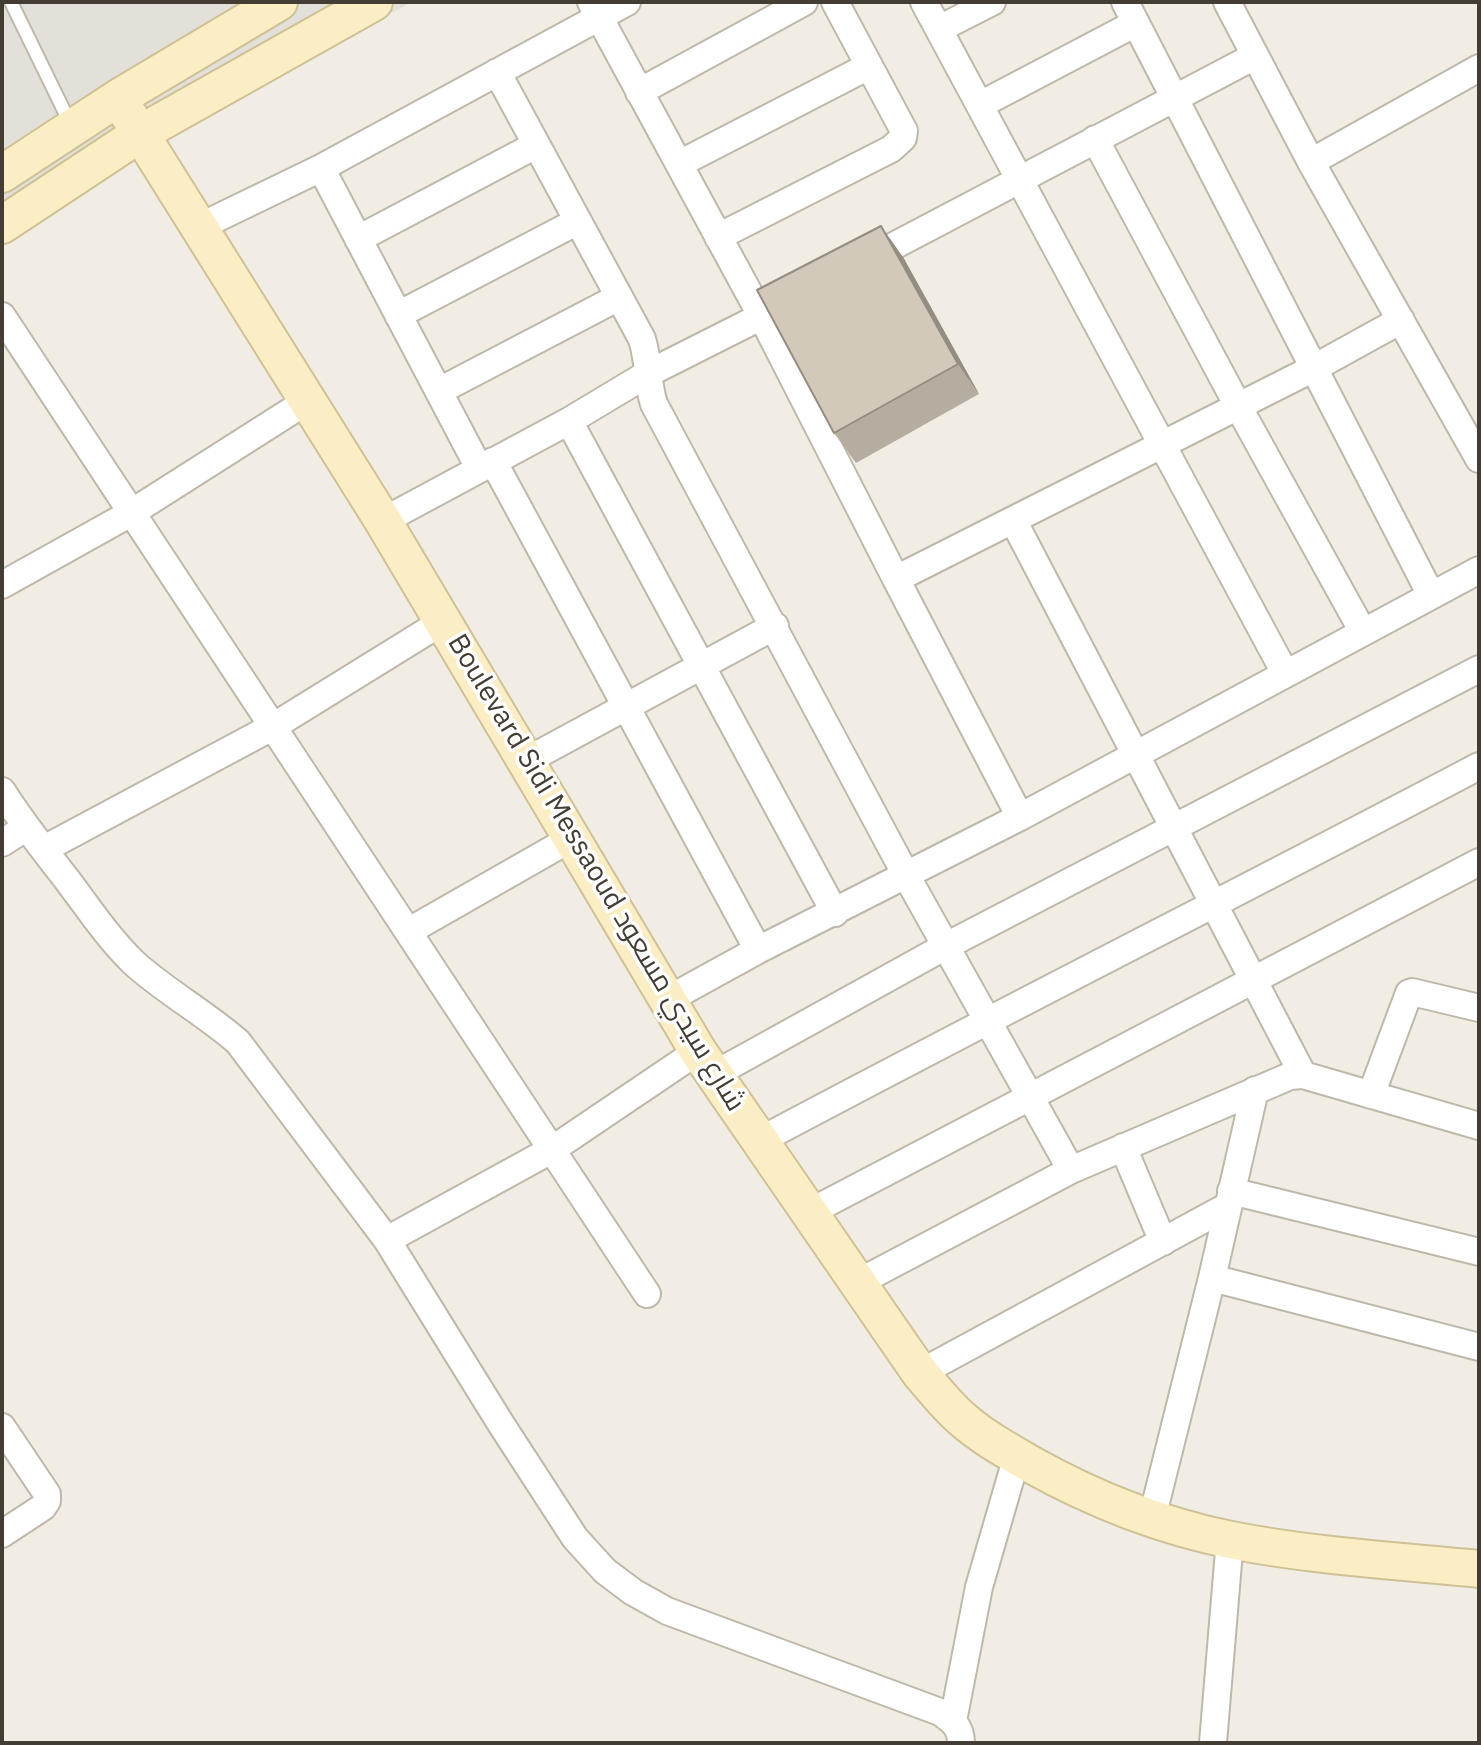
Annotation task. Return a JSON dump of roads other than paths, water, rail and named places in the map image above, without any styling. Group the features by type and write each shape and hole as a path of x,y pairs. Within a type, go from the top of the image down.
{"street":[{"path":"2,174 118,98 279,2"},
{"path":"2,225 141,133 374,2"},
{"path":"199,227 321,168 497,72 595,9 627,2"},
{"path":"639,92 804,2"},
{"path":"718,237 899,144 904,131 835,2"},
{"path":"924,2 1285,673"},
{"path":"939,29 992,2"},
{"path":"1227,2 1311,162 1479,459"},
{"path":"595,9 762,317 1020,817"},
{"path":"980,105 1130,13 1431,595"},
{"path":"843,273 1255,56"},
{"path":"679,164 869,66"},
{"path":"1311,162 1479,68"},
{"path":"497,72 642,339 654,404 906,875 1071,1170"},
{"name":"Boulevard Sidi Messaoud شارع سيدي مسعود","path":"118,98 383,521 706,1062 920,1373 961,1418 1017,1456 1089,1495 1152,1518 1230,1539 1349,1556 1479,1569"},
{"path":"1095,139 1363,632"},
{"path":"358,239 536,145"},
{"path":"321,168 439,391 486,464 628,705 758,950"},
{"path":"398,315 578,221"},
{"path":"383,521 569,421 649,373 802,295"},
{"path":"439,391 619,297"},
{"path":"896,579 1314,368 1401,320"},
{"path":"5,327 274,726 647,1294"},
{"path":"2,585 131,513 307,401"},
{"path":"569,421 835,913"},
{"path":"1013,520 1303,1075"},
{"path":"667,1000 1138,755 1479,570"},
{"path":"44,849 274,726 442,622"},
{"path":"526,761 775,626"},
{"path":"387,1240 706,1062 946,946 1479,669"},
{"path":"761,1140 987,1020 1216,906 1479,766"},
{"path":"2,791 25,828 135,964 212,1019 238,1042 387,1240 567,1525 605,1571 633,1592 667,1611 940,1712 957,1732"},
{"path":"2,843 25,828"},
{"path":"409,931 572,838"},
{"path":"810,1212 1479,862"},
{"path":"1371,1095 1409,993 1479,1008"},
{"path":"859,1282 1071,1170 1290,1076 1303,1075 1479,1126"},
{"path":"1152,1518 1255,1090"},
{"path":"1123,1147 1163,1242"},
{"path":"920,1373 1163,1242 1230,1199 1479,1252"},
{"path":"1212,1278 1479,1347"},
{"path":"2,1427 47,1494 47,1501 43,1507 2,1534"},
{"path":"957,1732 979,1587 1017,1456"},
{"path":"1213,1743 1230,1539"}],"lane":[{"path":"11,2 73,128"}]}
